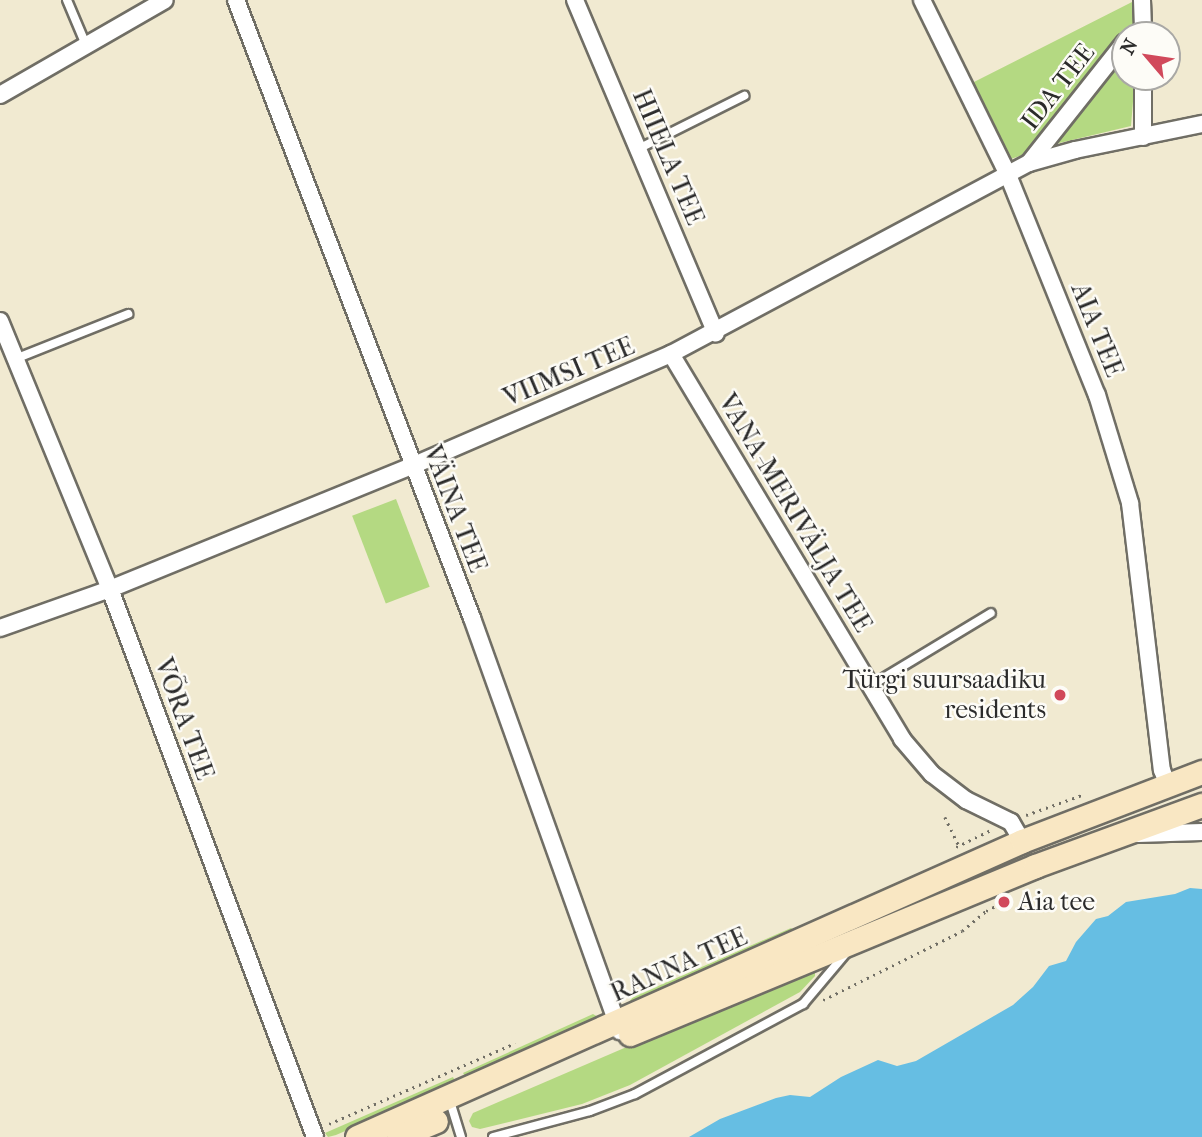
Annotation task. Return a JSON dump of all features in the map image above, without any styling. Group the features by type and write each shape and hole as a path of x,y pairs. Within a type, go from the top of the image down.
{"main road":[{"name":"RANNA TEE","path":"357,1137 452,1105 620,1031 1022,841 1167,783 1202,772"},
{"name":"RANNA TEE","path":"620,1031 857,941 1035,866 1202,805"},
{"name":"RANNA TEE","path":"398,1137 452,1105"}],"street":[{"path":"0,95 165,0"},
{"name":"VÄINA TEE","path":"236,0 472,618 620,1031"},
{"name":"HIIELA TEE","path":"575,0 716,333"},
{"name":"AIA TEE","path":"922,0 1008,175 1097,395 1130,503 1162,770 1167,783"},
{"name":"IDA TEE","path":"1142,0 1143,21"},
{"name":"IDA TEE","path":"1029,163 1111,60"},
{"path":"1143,91 1143,137"},
{"name":"VIIMSI TEE","path":"0,628 110,589 412,466 671,354 716,333 1029,163 1075,150 1202,124"},
{"name":"VÕRA TEE","path":"0,321 110,589 315,1137"},
{"name":"VANA-MERIVÄLJA TEE","path":"671,354 902,740 932,774 966,800 1011,822 1022,841"},
{"path":"1118,834 1202,832"}],"lane":[{"path":"67,0 86,46"},
{"path":"638,149 744,96"},
{"path":"15,359 128,314"},
{"path":"870,686 991,613"},
{"path":"493,1137 590,1111 635,1094 809,998 857,941"},
{"path":"452,1105 461,1137"}],"path":[{"path":"945,817 959,845"}],"green space":[{"path":"1134,1 1136,21 1111,21 1111,91 1134,91 1131,126 1051,145 1011,159 972,83"},
{"path":"396,499 430,587 386,604 352,516"},
{"path":"791,928 795,931 637,1003 629,1002 633,997"},
{"path":"808,969 815,971 815,976 800,992 630,1085 582,1104 480,1129 472,1127 469,1121 473,1113"},
{"path":"593,1014 598,1017 594,1022 467,1079 463,1073"},
{"path":"453,1077 456,1083 336,1135 328,1137 325,1133"}],"water":[{"path":"1190,888 1202,889 1202,1137 689,1137 720,1119 776,1098 790,1095 810,1097 841,1077 878,1060 897,1066 916,1061 1013,1005 1033,987 1049,966 1066,961 1076,942 1096,919 1108,916 1126,902 1175,894"}],"place":[{"name":"Türgi suursaadiku residents","path":"1060,695"},
{"name":"Aia tee","path":"1004,902"}]}
